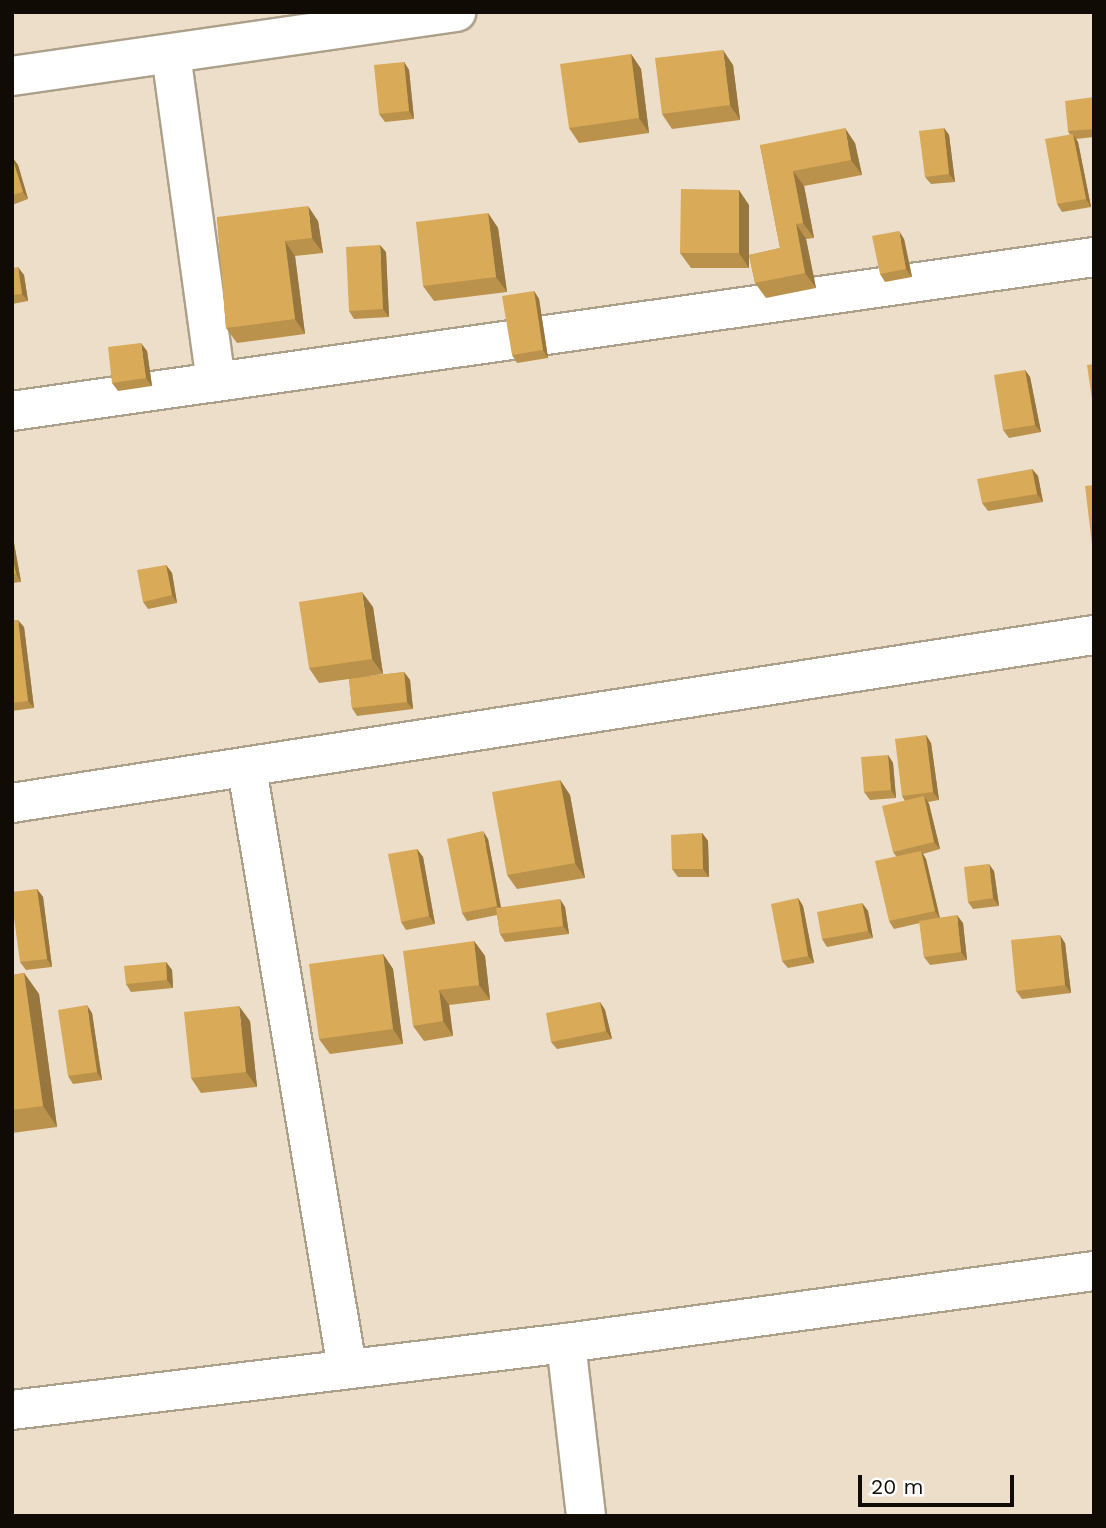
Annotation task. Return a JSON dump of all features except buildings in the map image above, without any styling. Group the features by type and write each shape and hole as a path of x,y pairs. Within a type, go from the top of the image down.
{"street":[{"path":"12,75 456,12"},
{"path":"171,54 216,381"},
{"path":"12,411 1094,257"},
{"path":"12,803 247,769 1094,635"},
{"path":"247,769 347,1368"},
{"path":"12,1410 566,1343 1094,1271"},
{"path":"566,1343 586,1516"}]}
